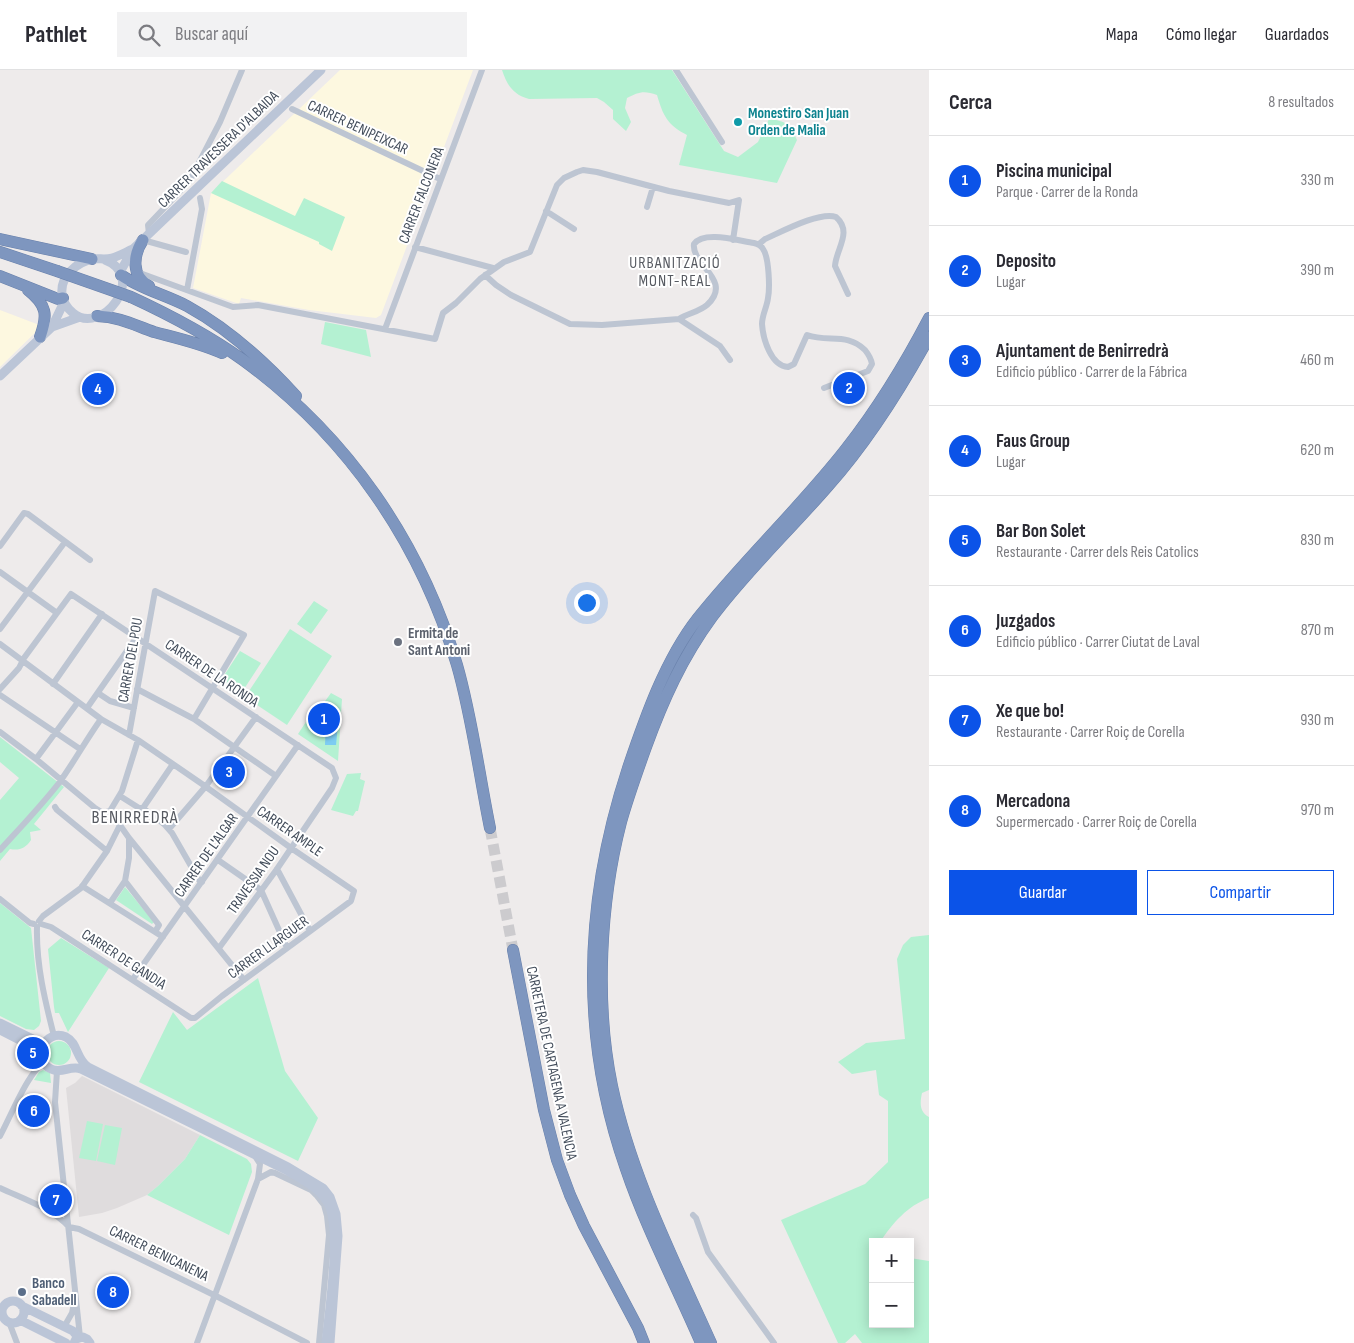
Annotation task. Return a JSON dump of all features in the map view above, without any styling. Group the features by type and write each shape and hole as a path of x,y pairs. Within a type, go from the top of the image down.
{"highway":[{"path":"146,237 135,256 136,272 141,280 223,328 255,354 329,429 334,441"},
{"path":"0,239 92,259"},
{"path":"0,252 131,298 199,331 243,360 296,404 334,441 360,472 402,535 444,624 464,697 490,828"},
{"path":"121,274 138,284 170,297"},
{"path":"0,276 24,287 63,300"},
{"path":"24,287 39,300 45,310 45,323 40,337"},
{"path":"98,316 120,318 146,329 198,343 224,354 244,366 305,418 324,431"},
{"path":"701,1343 626,1170 602,1085 597,1057 592,998 592,963 596,911 604,854 632,754 664,675 677,649 697,620 736,573 819,482 846,449 890,388 929,318"},
{"path":"711,1343 648,1200 625,1136 612,1087 604,1034 602,998 606,914 616,846 622,821 653,728 686,654 731,594 829,485 877,424 900,389 929,337"},
{"name":"CARRETERA DE CARTAGENA A VALENCIA","path":"513,950 544,1110 557,1160 577,1212 644,1343"},
{"path":"615,1286 629,1301 648,1343"}],"street":[{"path":"186,252 146,237 148,225 186,187 207,143 211,139 242,70"},
{"name":"CARRER TRAVESSERA D'ALBAIDA","path":"105,260 133,249 321,70"},
{"name":"CARRER FALCONERA","path":"385,329 414,247 482,70"},
{"path":"676,70 722,142"},
{"name":"CARRER BENIPEIXCAR","path":"292,109 440,179"},
{"path":"140,274 233,307 258,305 435,339 444,312 456,303 484,275 504,262 530,252 554,190 568,175 583,170 729,203 739,200 732,240"},
{"path":"647,207 652,187"},
{"path":"187,290 201,215 202,203 200,198"},
{"path":"546,211 574,229"},
{"path":"759,244 765,239 810,220 826,215 836,217 842,225 844,235 835,266 848,294"},
{"path":"484,275 511,295 570,324 602,325 679,319 707,305 716,289 709,270 694,253 696,241 701,238 712,237 759,244 766,253 769,290 762,321 763,330 771,354 777,363 786,368 792,366 807,335 817,338 853,341 871,359 872,364 868,371 824,388"},
{"path":"414,247 493,268"},
{"name":"CARRER TRAVESSERA D'ALBAIDA","path":"121,274 133,249"},
{"path":"0,376 52,327 80,317 98,316 106,312 117,302 122,287 121,274 115,265 105,260 92,259 79,264 68,275 62,288 63,300 69,310 80,317"},
{"path":"170,297 187,290"},
{"path":"52,327 63,300"},
{"path":"679,319 720,346 730,360"},
{"path":"0,546 24,513 28,514 90,560"},
{"path":"0,629 65,542"},
{"path":"0,572 57,613 23,662 0,689"},
{"name":"CARRER DEL POU","path":"129,735 156,590 244,636 212,688"},
{"name":"CARRER DE LA RONDA","path":"57,613 71,594 331,766 335,775"},
{"path":"53,684 102,614"},
{"path":"87,708 136,638"},
{"name":"CARRER AMPLE","path":"0,644 101,719 138,740 206,786 354,891"},
{"path":"194,719 212,688"},
{"path":"137,689 194,719 276,776"},
{"path":"98,692 110,701 134,708"},
{"path":"0,695 80,750"},
{"path":"36,759 78,702"},
{"path":"169,829 206,786 256,717"},
{"path":"0,850 78,757 80,750 101,719"},
{"path":"0,732 103,813 110,811 120,796 138,740"},
{"name":"CARRER DE L'ALGAR","path":"133,979 185,908 298,745"},
{"path":"143,808 173,764"},
{"name":"TRAVESSIA NOU","path":"219,948 277,869 332,788 335,775"},
{"path":"120,796 139,808 143,808 169,829 202,882"},
{"path":"55,807 56,810 107,851"},
{"path":"110,811 129,838 244,980"},
{"path":"54,1036 48,1018 42,981 38,926 43,916 82,886 107,851 120,825"},
{"path":"110,903 125,881 129,858 129,838"},
{"path":"218,860 262,890 288,948"},
{"path":"277,869 310,931"},
{"path":"125,881 159,925 155,932"},
{"path":"82,886 163,937"},
{"name":"CARRER LLARGUER","path":"192,1018 195,1018 352,901 354,891"},
{"name":"CARRER DE GANDIA","path":"0,899 30,924 51,927 192,1018"},
{"path":"0,1023 42,1047"},
{"path":"0,1030 42,1047"},
{"path":"42,1047 54,1036 68,1038 75,1046 81,1061 92,1069 288,1167 323,1188 330,1197 336,1214 338,1236 330,1343"},
{"path":"42,1047 44,1063 47,1067 56,1071 74,1067 81,1069 277,1166 310,1184 320,1192 328,1203 333,1215 335,1235 326,1343"},
{"path":"67,1069 74,1062 76,1052"},
{"path":"0,1136 3,1122 38,1067 44,1063"},
{"path":"56,1071 55,1095 69,1227 77,1339"},
{"path":"196,1343 258,1179 260,1164 254,1155"},
{"path":"258,1179 268,1168 277,1166"},
{"path":"258,1179 271,1172 275,1173 311,1190 324,1205 328,1216 329,1235 319,1343"},
{"name":"CARRER BENICANENA","path":"0,1188 54,1214 69,1227 79,1229 307,1343"},
{"path":"54,1214 63,1209 66,1202"},
{"path":"692,1216 696,1218 708,1252 774,1343"},
{"path":"0,1296 17,1302 73,1331 77,1339"},
{"path":"64,1327 72,1313 75,1297"},
{"path":"10,1301 1,1310 4,1318 9,1322 17,1343"},
{"path":"9,1322 20,1320 23,1314 22,1306"},
{"path":"20,1320 66,1343"},
{"path":"77,1339 87,1338 90,1343"}],"shaded area":[{"path":"340,70 473,70 381,315 376,318 309,310 241,298 239,304 193,288 211,193"},
{"path":"0,310 42,326 0,367"},
{"path":"82,1076 200,1135 185,1159 147,1195 102,1213 79,1217 66,1088"}],"green space":[{"path":"502,70 672,70 724,151 738,157 758,142 769,119 787,124 797,140 777,183 679,165 687,135 667,119 657,95 641,92 627,98 625,108 631,122 626,131 613,119 613,110 597,98 529,99 511,89"},
{"path":"222,181 295,216 304,198 345,217 332,251 319,244 319,242 211,193"},
{"path":"325,322 366,330 371,357 321,344"},
{"path":"314,601 328,610 311,634 297,624"},
{"path":"290,629 332,656 287,725 245,697"},
{"path":"240,651 261,663 242,692 225,682 223,677"},
{"path":"331,693 342,699 338,761 298,734 319,702 323,704"},
{"path":"0,737 64,787 34,824 41,830 30,832 31,840 25,847 16,850 10,849 0,861 0,800 19,778 0,762"},
{"path":"361,773 360,779 365,781 358,811 353,816 331,810 347,774"},
{"path":"125,887 154,922 152,924 116,900"},
{"path":"0,903 31,928 41,1021 34,1030 26,1029 0,1016"},
{"path":"929,935 929,1090 922,1093 921,1103 923,1112 929,1117 929,1198 907,1210 883,1238 869,1238 869,1328 914,1328 914,1259 929,1261 929,1343 862,1343 855,1334 845,1343 838,1343 781,1220 865,1184 888,1162 888,1101 879,1095 876,1070 852,1074 838,1062 866,1043 905,1039 897,959 903,945 911,937"},
{"path":"61,938 109,968 68,1032 59,1013 55,1013 48,949"},
{"path":"258,978 285,1071 318,1118 298,1161 139,1082 173,1012 187,1030"},
{"path":"59,1041 64,1042 70,1048 70,1058 64,1064 59,1065 54,1064 48,1058 47,1053 48,1048 54,1042"},
{"path":"43,1070 50,1073 51,1083 34,1080 39,1072"},
{"path":"87,1121 103,1124 96,1161 79,1158"},
{"path":"105,1125 122,1128 115,1165 97,1161"},
{"path":"200,1135 247,1159 251,1164 252,1172 229,1235 147,1195 185,1159"}],"water":[{"path":"326,723 338,724 336,745 325,745"}],"tunnel":[{"path":"490,828 513,950"}],"place":[{"name":"Monestiro San Juan Orden de Malia","path":"738,122"},
{"name":"Deposito","path":"849,388"},
{"name":"Faus Group","path":"98,389"},
{"name":"Ermita de Sant Antoni","path":"398,642"},
{"name":"Piscina municipal","path":"324,719"},
{"name":"Ajuntament de Benirredrà","path":"229,772"},
{"name":"Bar Bon Solet","path":"33,1053"},
{"name":"Juzgados","path":"34,1111"},
{"name":"Xe que bo!","path":"56,1200"},
{"name":"Banco Sabadell","path":"22,1292"},
{"name":"Mercadona","path":"113,1292"}],"district":[{"name":"URBANITZACIÓ MONT-REAL","path":"675,271"},
{"name":"BENIRREDRÀ","path":"135,817"}]}
